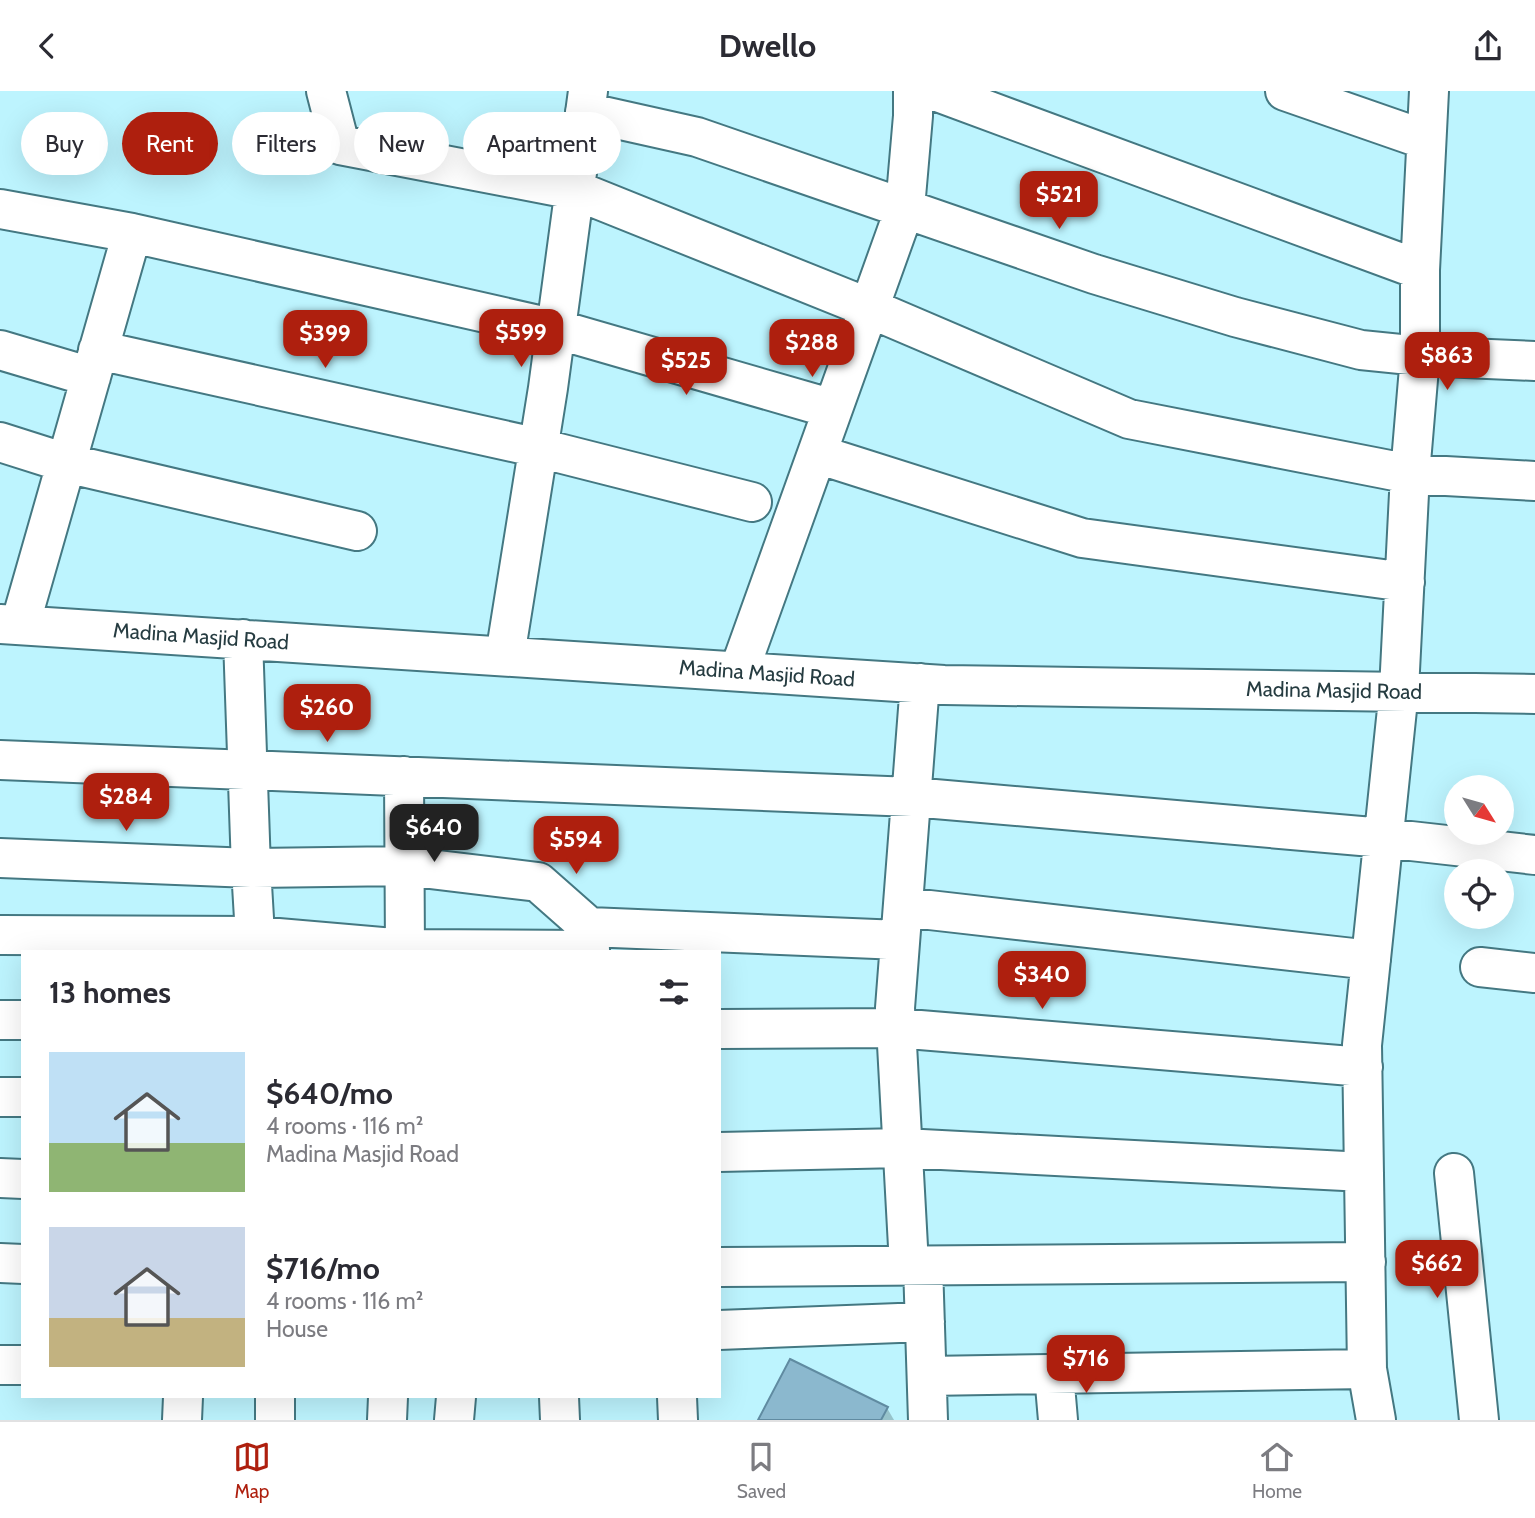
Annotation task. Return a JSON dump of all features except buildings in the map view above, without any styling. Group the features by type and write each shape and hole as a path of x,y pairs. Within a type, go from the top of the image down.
{"street":[{"path":"326,91 340,145 575,190 869,308 1129,419 1410,474 1535,481"},
{"path":"739,671 905,208 913,91"},
{"path":"935,91 1420,270"},
{"path":"1285,91 1426,140"},
{"path":"1376,1420 1367,1369 1362,1045 1399,690 1410,474 1420,356 1420,270 1429,91"},
{"path":"505,656 539,448 587,102 697,137 1094,274 1235,317 1361,350 1420,356 1535,361"},
{"path":"0,209 132,233 556,329 833,409"},
{"path":"10,624 66,463 132,233"},
{"path":"0,350 94,364 539,448 752,502"},
{"path":"0,442 66,463 357,531"},
{"path":"817,454 1082,538 1405,582"},
{"name":"Madina Masjid Road","path":"10,624 920,683 1535,694"},
{"path":"243,639 256,944"},
{"path":"920,683 895,1008 903,1148 925,1322 928,1420"},
{"path":"0,760 912,797 1384,838 1535,855"},
{"path":"404,776 405,950"},
{"path":"0,858 251,868 405,866 538,882 589,927 902,923 1371,960"},
{"path":"0,935 405,950 590,950 589,927"},
{"path":"1480,967 1535,973"},
{"path":"0,1020 21,1020"},
{"path":"721,1028 896,1028 1363,1067"},
{"path":"0,1097 21,1097"},
{"path":"721,1152 903,1148 1364,1172"},
{"path":"1454,1173 1479,1420"},
{"path":"0,1178 21,1179"},
{"path":"721,1266 1366,1262"},
{"path":"0,1263 21,1264"},
{"path":"721,1329 925,1322"},
{"path":"0,1365 21,1365"},
{"path":"927,1375 1367,1369"},
{"path":"1054,1374 1058,1420"},
{"path":"182,1420 183,1398"},
{"path":"275,1398 275,1420"},
{"path":"387,1420 388,1398"},
{"path":"454,1420 456,1398"},
{"path":"559,1398 560,1420"},
{"path":"677,1398 678,1420"}]}
